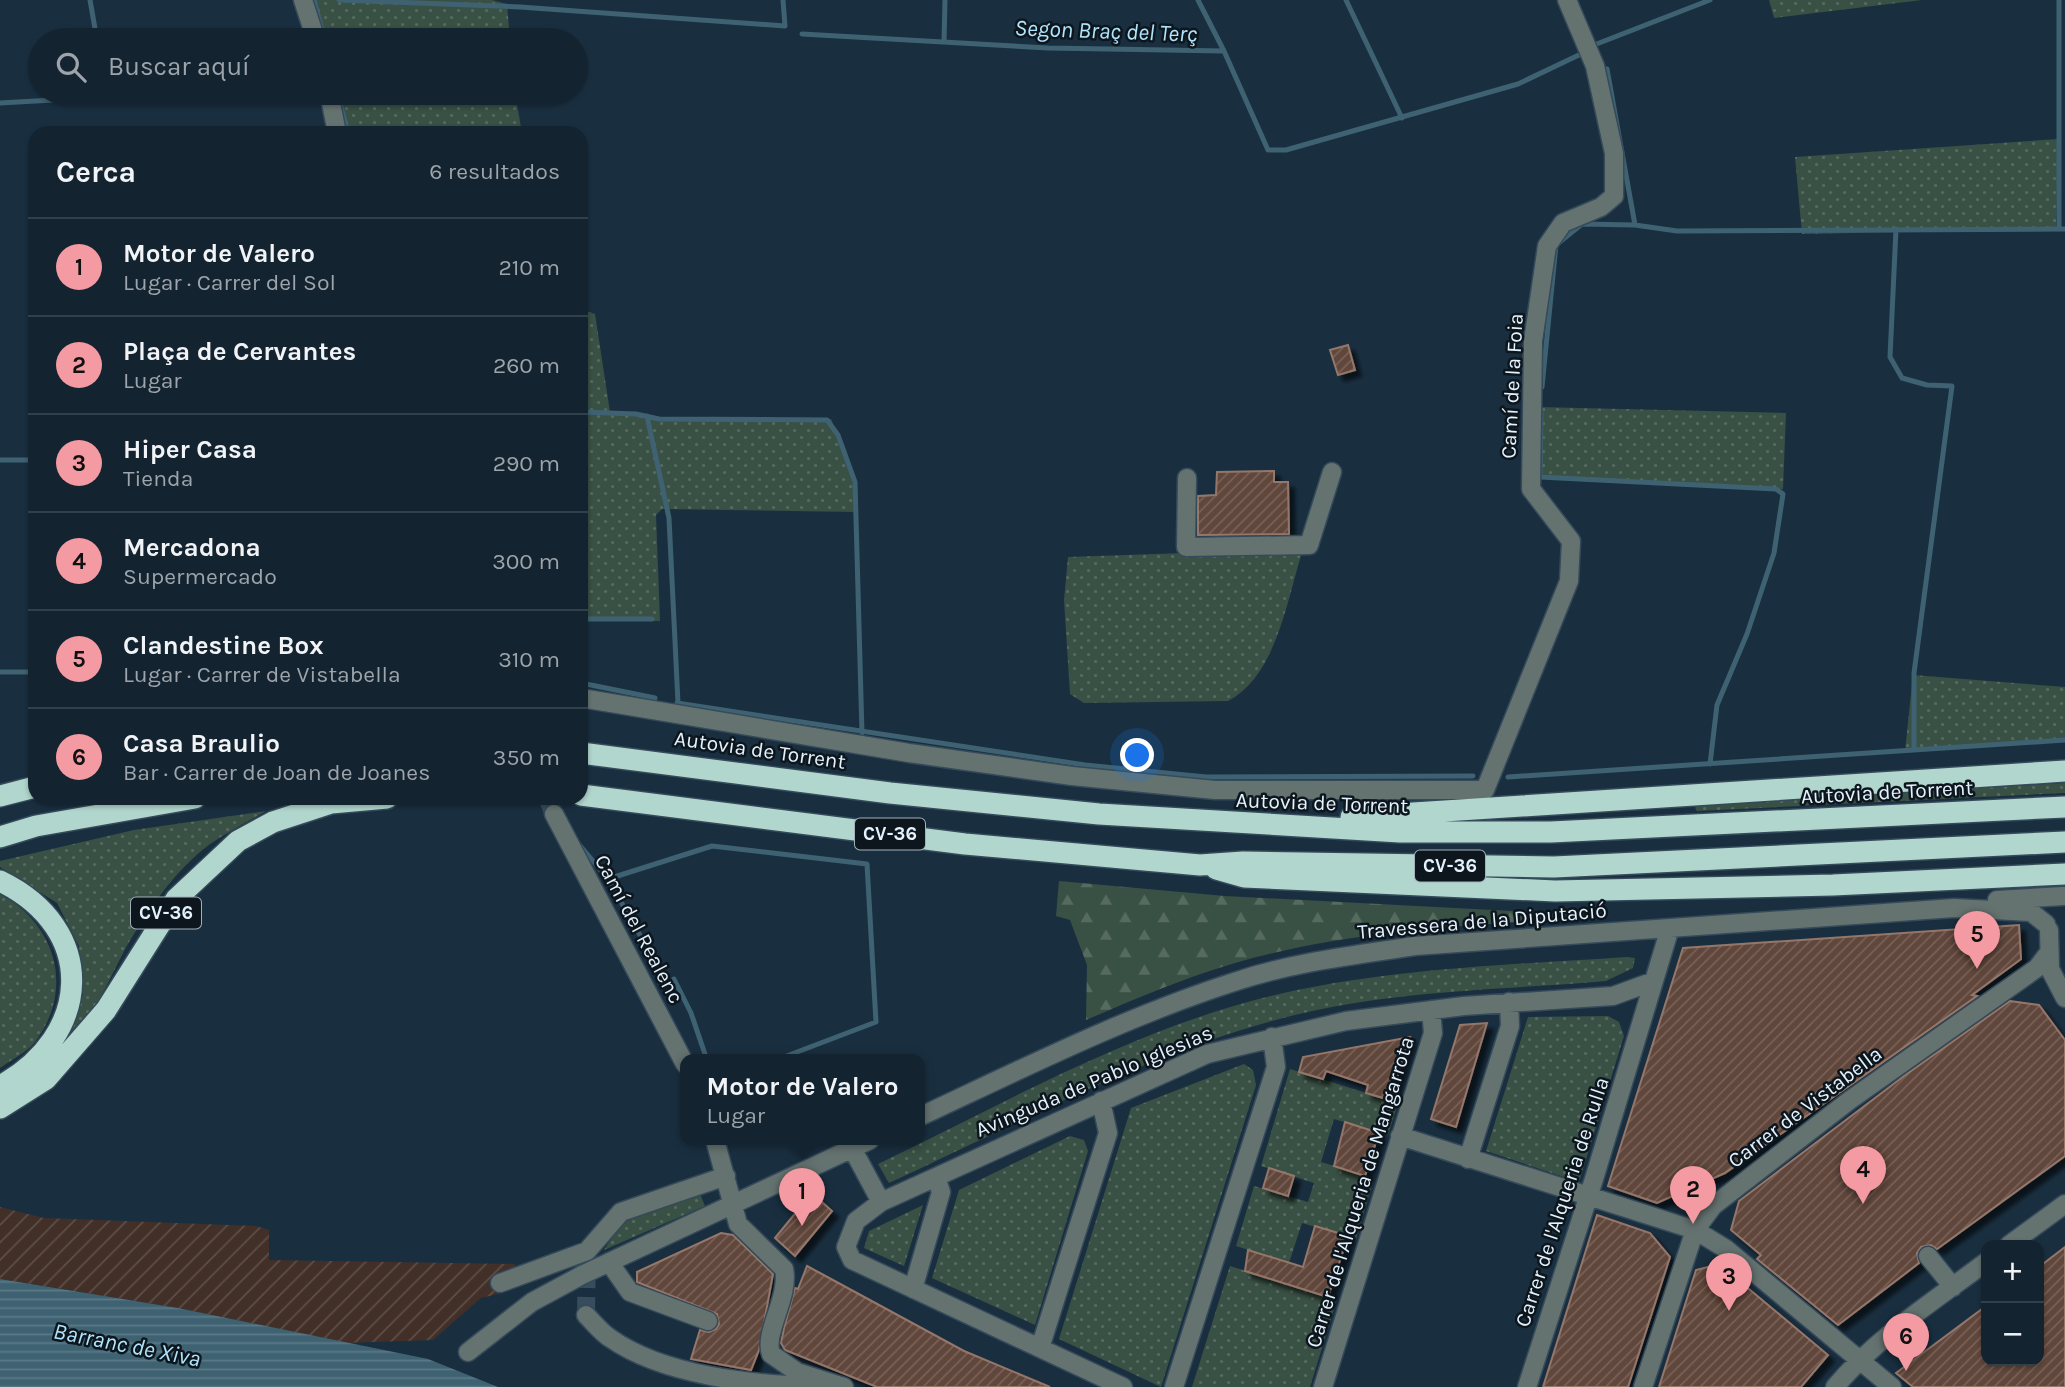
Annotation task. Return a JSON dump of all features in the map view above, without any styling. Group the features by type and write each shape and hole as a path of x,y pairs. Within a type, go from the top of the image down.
{"highway":[{"name":"Autovia de Torrent","path":"588,754 890,793 1220,824 1400,832 1552,832 2065,807"},
{"path":"1220,824 2065,771"},
{"path":"0,796 28,789"},
{"name":"CV-36","path":"588,796 965,844 1200,864 1243,862 1554,867 2065,842"},
{"path":"0,837 36,826 155,805"},
{"name":"CV-36","path":"0,1108 46,1079 106,1010 176,899 239,841 273,822 325,805"},
{"path":"1200,864 1244,877 1555,891 1846,885 2065,874"},
{"path":"0,881 24,892 50,916 64,938 71,968 70,999 46,1049 18,1077 0,1087"}],"street":[{"path":"303,0 312,28"},
{"name":"Camí de la Foia","path":"588,699 895,751 1072,776 1215,790 1485,790 1569,581 1571,541 1531,489 1533,341 1547,246 1563,223 1601,207 1614,197 1614,153 1595,66 1567,0"},
{"path":"331,105 336,126"},
{"path":"1187,478 1186,547 1309,545 1332,472"},
{"name":"Camí del Realenc","path":"554,814 680,1054"},
{"path":"2064,896 2048,905 2053,931 2048,955 2053,979 2065,998"},
{"name":"Travessera de la Diputació","path":"925,1114 1131,1018 1240,980 1339,957 1415,946 1954,908 2008,898 2064,896"},
{"name":"Travessera de la Diputació","path":"1954,908 2031,912 2042,918 2053,931"},
{"name":"Carrer de l'Alqueria de Rulla","path":"1527,1387 1670,928"},
{"name":"Carrer de Vistabella","path":"1643,1387 1695,1230 1724,1196 1839,1118 2036,968 2048,955"},
{"name":"Avinguda de Pablo Iglesias","path":"913,1289 852,1260 846,1247 856,1221 881,1202 1207,1054 1346,1021 1509,1002 1613,996 1627,994 1654,981"},
{"path":"1613,996 1629,1006 1639,1031"},
{"path":"1468,1159 1510,1026 1509,1002"},
{"name":"Carrer de l'Alqueria de Mangarrota","path":"1323,1387 1433,1033 1430,1010"},
{"path":"1174,1387 1276,1067 1272,1037"},
{"path":"1040,1348 1108,1133 1101,1101"},
{"path":"1400,1136 1695,1230 1726,1249 1892,1387"},
{"path":"717,1145 742,1230 784,1269 785,1293 769,1343 771,1354 797,1373 840,1386"},
{"path":"468,1352 532,1302 609,1262 859,1145"},
{"path":"852,1148 881,1202"},
{"path":"500,1283 587,1251 621,1212 726,1176"},
{"path":"936,1177 941,1192 913,1289 1123,1387"},
{"path":"2016,1240 2065,1204"},
{"path":"1928,1256 1953,1287"},
{"path":"609,1262 630,1292 708,1321"},
{"path":"1835,1387 1859,1358 1981,1266"},
{"path":"586,1315 610,1338 661,1364 780,1384 840,1386"}],"shaded area":[{"path":"0,1207 44,1218 256,1226 269,1230 269,1260 516,1264 500,1283 498,1294 481,1298 433,1340 347,1343 178,1308 0,1279"}],"green space":[{"path":"314,0 492,0 507,4 509,28 322,28"},
{"path":"1769,0 1922,0 1774,18"},
{"path":"342,105 517,105 521,126 346,126"},
{"path":"2058,139 2056,229 1802,234 1795,157"},
{"path":"588,312 595,314 610,412 642,417 831,419 851,467 856,512 662,509 656,515 660,621 588,620"},
{"path":"1538,407 1786,413 1783,489 1537,476"},
{"path":"1303,549 1278,634 1269,655 1245,689 1228,701 1084,703 1070,694 1064,600 1068,557"},
{"path":"1913,675 2065,687 2065,741 1905,751"},
{"path":"2065,783 2065,793 1697,811 1695,808 1699,803"},
{"path":"266,811 210,844 176,876 139,926 96,1005 78,1027 69,1032 83,994 79,946 57,903 0,867 0,861 134,830"},
{"path":"1059,881 1225,896 1610,916 1374,935 1281,951 1197,975 1086,1020 1087,965 1070,920 1056,916"},
{"path":"0,894 35,922 54,959 56,980 54,1001 47,1022 35,1042 0,1068"},
{"path":"1635,958 1633,968 1606,981 1372,1000 1295,1015 1190,1047 1139,1067 889,1183 878,1164 916,1145 925,1145 925,1141 1093,1059 1137,1040 1227,1008 1325,985 1476,967"},
{"path":"1608,1016 1619,1022 1624,1036 1579,1182 1486,1151 1528,1017"},
{"path":"1244,1064 1253,1070 1256,1085 1161,1387 1059,1339 1131,1108"},
{"path":"1290,1069 1398,1103 1388,1135 1334,1119 1321,1162 1374,1178 1356,1239 1302,1223 1289,1263 1236,1246 1254,1186 1308,1202 1314,1183 1261,1166"},
{"path":"1070,1136 1084,1140 1088,1151 1035,1325 932,1278 959,1190"},
{"path":"700,1194 705,1206 604,1250 620,1225 636,1216"},
{"path":"923,1205 904,1266 864,1248 869,1231"},
{"path":"1230,1266 1337,1299 1310,1387 1192,1387"}],"water":[{"name":"Barranc de Xiva","path":"0,1279 178,1308 428,1359 498,1387 0,1387"}],"building":[{"path":"1348,345 1355,370 1338,375 1330,350"},
{"path":"1274,471 1274,482 1288,482 1289,534 1198,535 1198,496 1216,495 1217,472"},
{"path":"2019,925 2021,959 1972,995 1977,996 1725,1173 1657,1203 1608,1186 1683,948"},
{"path":"2010,1001 2039,1005 2065,1040 2065,1156 1937,1249 1931,1245 1921,1247 1917,1253 1919,1263 1838,1325 1757,1259 1761,1255 1731,1230 1739,1201 1904,1076"},
{"path":"1487,1023 1456,1127 1431,1119 1460,1025"},
{"path":"1410,1037 1390,1100 1366,1093 1368,1085 1326,1071 1323,1079 1299,1072 1303,1057"},
{"path":"1345,1122 1379,1133 1365,1176 1334,1166"},
{"path":"1269,1168 1294,1176 1288,1196 1263,1188"},
{"path":"812,1193 832,1211 795,1256 775,1238"},
{"path":"1597,1215 1650,1233 1670,1257 1628,1387 1543,1387"},
{"path":"1315,1226 1348,1236 1328,1297 1245,1271 1248,1250 1303,1267"},
{"path":"721,1233 733,1235 773,1274 759,1350 751,1370 691,1359 700,1330 709,1332 719,1324 717,1314 637,1282 637,1272"},
{"path":"2065,1247 2065,1387 1913,1387 1896,1373 1981,1310 1981,1366 2044,1366 2044,1263"},
{"path":"1719,1264 1828,1355 1801,1387 1659,1387 1696,1270"},
{"path":"807,1266 964,1351 1050,1387 877,1387 785,1350 781,1343 784,1328 795,1288 798,1289"}],"waterway":[{"path":"90,0 95,28"},
{"path":"314,0 321,28"},
{"name":"Segon Braç del Terç","path":"339,0 520,7 785,26 783,0"},
{"path":"944,42 945,0"},
{"path":"1198,0 1224,51"},
{"path":"1346,0 1402,118"},
{"name":"Segon Braç del Terç","path":"1594,45 1710,0"},
{"path":"2059,0 2059,228"},
{"name":"Segon Braç del Terç","path":"802,34 1048,48 1224,51 1268,150 1286,150 1518,84 1581,54"},
{"path":"1607,69 1635,225 1677,231 2065,229"},
{"path":"0,103 28,101"},
{"path":"340,105 346,126"},
{"path":"1542,387 1556,245 1582,224 1635,225"},
{"path":"1896,229 1890,357 1902,378 1927,385 1952,386 1914,673 1914,750"},
{"path":"588,412 636,414 659,419 827,420 838,435 855,482 862,733"},
{"path":"1541,413 1540,477 1776,489 1783,494 1774,553 1747,634 1717,705 1710,764"},
{"path":"647,416 669,518 678,703"},
{"path":"0,460 28,460"},
{"path":"588,619 652,619"},
{"path":"0,672 28,672"},
{"path":"588,684 655,698"},
{"path":"677,703 1085,765 1206,777 1473,776"},
{"path":"1508,777 2065,740"},
{"path":"577,842 608,879 657,965"},
{"path":"608,879 712,846 867,864 876,1022 792,1054"},
{"path":"674,979 691,1013 705,1054"}],"tunnel":[{"path":"550,805 554,814"},
{"path":"586,1315 587,1251"}],"place":[{"name":"Clandestine Box","path":"1977,969"},
{"name":"Mercadona","path":"1863,1204"},
{"name":"Plaça de Cervantes","path":"1693,1224"},
{"name":"Motor de Valero","path":"802,1226"},
{"name":"Hiper Casa","path":"1729,1311"},
{"name":"Casa Braulio","path":"1906,1371"}]}
